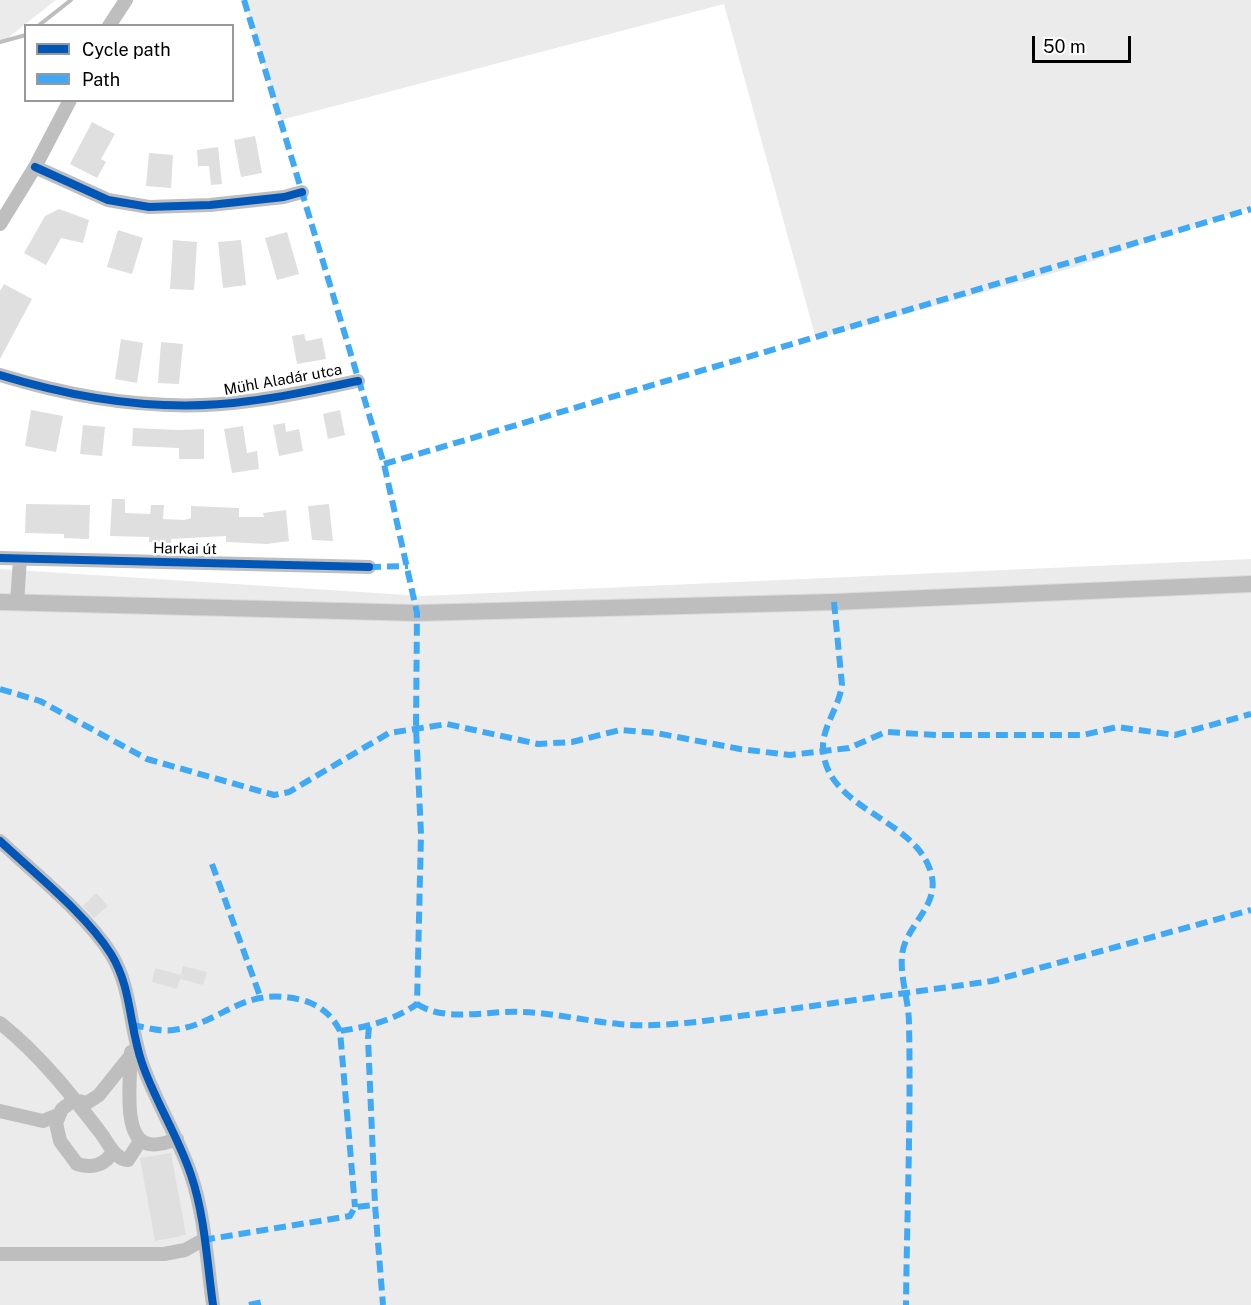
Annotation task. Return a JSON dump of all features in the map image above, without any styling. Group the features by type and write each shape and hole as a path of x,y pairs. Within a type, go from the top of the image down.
{"main road":[{"path":"8,603 417,614 569,611 1251,584"}],"street":[{"path":"110,24 126,0"},
{"path":"0,224 35,167 69,102"},
{"path":"35,167 108,200 149,207 210,205 284,197 302,192"},
{"name":"Mühl Aladár utca","path":"0,375 104,401 187,405 250,401 358,381"},
{"name":"Harkai út","path":"0,558 369,567"},
{"path":"8,603 20,559"},
{"path":"0,841 67,903 110,952 123,975 142,1064 177,1139 192,1179 213,1305"},
{"path":"0,1023 28,1047 121,1159 128,1160 140,1141"},
{"path":"132,1025 131,1118 133,1131 140,1141 150,1145 177,1139"},
{"path":"74,1100 80,1103 93,1101 131,1055"},
{"path":"0,1111 43,1121 58,1115 67,1104 74,1100"},
{"path":"58,1115 56,1132 77,1164 93,1167 110,1158 114,1151"},
{"path":"0,1254 164,1254 185,1250 203,1240"}],"shaded area":[{"path":"0,0 56,0 24,24 0,44"},
{"path":"244,0 1251,0 1251,208 1075,267 816,339 724,4 281,120"},
{"path":"1251,559 1251,1305 0,1305 0,569 423,596"}],"building":[{"path":"92,122 115,134 101,159 106,162 97,178 70,164"},
{"path":"255,136 262,173 241,177 234,140"},
{"path":"218,147 222,184 211,185 209,166 198,166 197,150"},
{"path":"149,153 173,155 171,188 146,186"},
{"path":"59,209 89,220 83,243 61,238 46,265 24,253 45,216"},
{"path":"118,230 143,238 132,274 107,267"},
{"path":"287,232 299,274 277,280 265,238"},
{"path":"173,240 197,242 194,290 170,289"},
{"path":"241,240 246,285 223,288 218,242"},
{"path":"4,284 32,299 0,359 0,291"},
{"path":"304,334 306,341 322,338 326,359 297,364 292,336"},
{"path":"121,339 143,343 137,383 115,379"},
{"path":"161,342 183,344 179,384 158,383"},
{"path":"31,410 63,416 56,452 25,446"},
{"path":"340,410 345,435 328,439 323,414"},
{"path":"285,423 286,432 299,429 303,451 279,456 273,425"},
{"path":"83,425 105,427 102,456 80,454"},
{"path":"243,426 247,453 257,451 259,469 232,473 224,429"},
{"path":"133,428 204,429 204,459 179,459 179,448 132,446"},
{"path":"112,499 125,499 125,513 150,514 151,505 164,505 163,519 191,518 191,506 239,508 239,517 264,517 263,513 286,510 289,541 267,544 226,542 226,536 171,539 171,543 149,542 149,537 110,536"},
{"path":"26,504 90,505 89,539 64,538 64,534 25,533"},
{"path":"329,504 333,541 312,540 308,506"},
{"path":"96,893 108,906 94,918 83,906"},
{"path":"183,966 207,972 203,985 180,979 177,989 152,982 155,968 181,975"},
{"path":"171,1153 186,1235 155,1241 140,1158"}],"waterway":[{"path":"41,24 71,0"},
{"path":"0,42 24,36"}],"marked path":[{"path":"244,0 384,464 417,613 416,728 421,834 417,1004 380,1022 340,1031"},
{"path":"384,464 1251,209"},
{"path":"369,567 408,566"},
{"path":"834,602 842,685 824,737 827,767 838,785 854,800 910,840 924,857 932,877 933,888 930,898 908,936 902,956 902,973 909,1015 906,1305"},
{"path":"0,689 40,701 147,759 274,795 289,792 389,733 447,724 538,744 572,742 620,730 656,733 740,749 790,755 849,748 886,732 937,735 1083,735 1117,727 1175,735 1251,714"},
{"path":"212,864 260,996"},
{"path":"417,1004 428,1010 454,1014 534,1013 638,1025 697,1022 992,981 1251,910"},
{"path":"132,1025 173,1030 206,1021 233,1007 263,998 281,997 302,1000 325,1011 340,1031 355,1207"},
{"path":"369,1027 375,1205 383,1305"},
{"path":"203,1240 350,1216 355,1207 375,1205"},
{"path":"249,1305 262,1302"}],"cycle path":[{"path":"35,167 108,200 149,207 210,205 284,197 302,192"},
{"path":"0,375 92,397 154,405 186,406 263,399 358,381"},
{"path":"0,558 369,567"},
{"path":"0,841 88,924 118,967 127,994 142,1063 186,1161 196,1191 203,1223 213,1305"}]}
